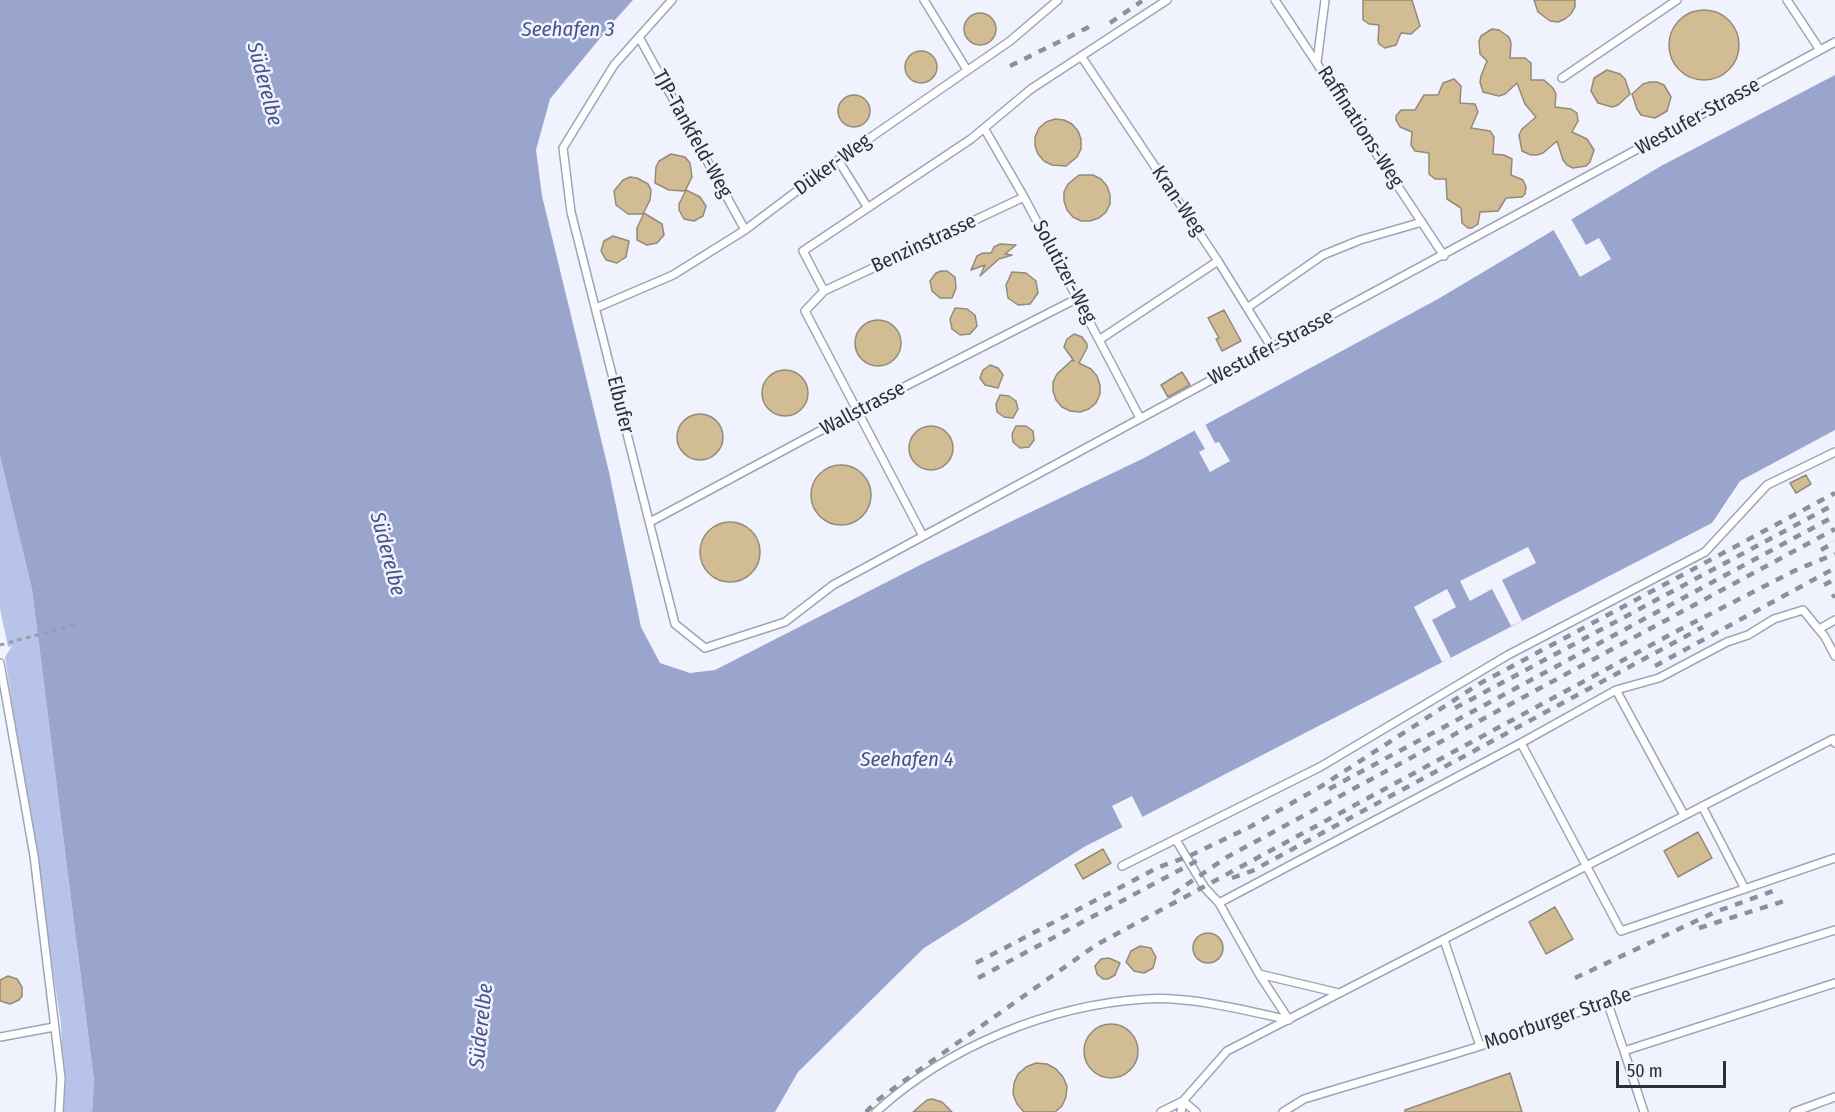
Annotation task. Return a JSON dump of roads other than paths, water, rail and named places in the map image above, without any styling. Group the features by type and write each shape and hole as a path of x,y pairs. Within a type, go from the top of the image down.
{"lane":[{"path":"639,37 672,0"},
{"path":"924,0 967,70"},
{"name":"Düker-Weg","path":"596,308 673,275 745,230 838,160 1010,41 1058,0"},
{"path":"923,536 805,311 824,291 803,251 984,128 1031,89 1167,0"},
{"name":"Raffinations-Weg","path":"1275,0 1444,256"},
{"path":"1317,62 1325,0"},
{"path":"1562,78 1677,0"},
{"path":"1787,0 1820,50"},
{"name":"Elbufer","path":"639,37 614,65 563,148 571,212 675,624 705,648"},
{"name":"TJP-Tankfeld-Weg","path":"639,37 745,230"},
{"name":"Westufer-Strasse","path":"705,648 785,622 833,585 1444,256 1835,42"},
{"name":"Kran-Weg","path":"1081,56 1218,261 1272,348"},
{"name":"Solutizer-Weg","path":"984,128 1024,197 1140,418"},
{"path":"838,160 868,208"},
{"name":"Benzinstrasse","path":"824,291 1024,197"},
{"path":"1247,308 1323,255 1360,240 1422,222"},
{"path":"1099,340 1218,261"},
{"name":"Wallstrasse","path":"650,522 857,411 1078,298"},
{"path":"1122,866 1320,767 1508,654 1705,552 1767,484 1835,452"},
{"path":"1219,903 1616,690 1659,678 1727,642 1748,635 1774,619 1803,610 1819,629 1835,656"},
{"path":"1819,629 1835,620"},
{"path":"0,663 34,855 61,1078 59,1112"},
{"path":"1616,690 1684,815"},
{"path":"1161,1112 1183,1101 1227,1051 1834,740"},
{"path":"1521,743 1621,931 1835,858"},
{"path":"1702,806 1745,889"},
{"path":"1176,840 1206,888 1219,903 1288,1020"},
{"name":"Moorburger Straße","path":"1283,1112 1304,1099 1480,1046 1576,1014 1607,1001 1835,930"},
{"path":"1444,939 1480,1046"},
{"path":"1259,974 1339,993"},
{"path":"1624,1051 1835,983"},
{"path":"876,1112 942,1064 1015,1028 1066,1011 1145,999 1208,1003 1288,1020"},
{"path":"1607,1001 1644,1112"},
{"path":"0,1037 54,1027"},
{"path":"1794,1112 1835,1096"},
{"path":"1181,1112 1183,1101"},
{"path":"1183,1101 1196,1112"}],"water":[{"path":"0,0 633,0 550,99 536,150 542,196 609,472 641,627 660,663 690,673 715,670 924,563 1142,459 1438,299 1661,166 1835,75 1835,430 1740,481 1712,523 1084,847 924,948 798,1072 775,1112 92,1112 94,1081 32,589 0,456"}],"railway":[{"path":"1110,23 1142,1"},
{"path":"1010,66 1091,26"},
{"path":"976,963 1159,867 1187,857 1248,828 1320,787 1479,684 1835,493"},
{"path":"1455,708 1835,504"},
{"path":"1329,789 1835,516"},
{"path":"1173,894 1227,857 1835,529"},
{"path":"1821,550 1835,542"},
{"path":"866,1112 879,1099 1096,945 1677,631 1796,570 1835,554"},
{"path":"1655,666 1835,568"},
{"path":"1824,585 1835,579"},
{"path":"1232,878 1252,871 1703,627"},
{"path":"978,978 1202,858"},
{"path":"1575,978 1715,912 1776,890"},
{"path":"1699,928 1784,901"}],"water label":[{"name":"Seehafen 3","path":"568,30"},
{"name":"Süderelbe","path":"264,84"},
{"name":"Süderelbe","path":"387,554"},
{"name":"Seehafen 4","path":"907,760"},
{"name":"Süderelbe","path":"482,1026"}]}
